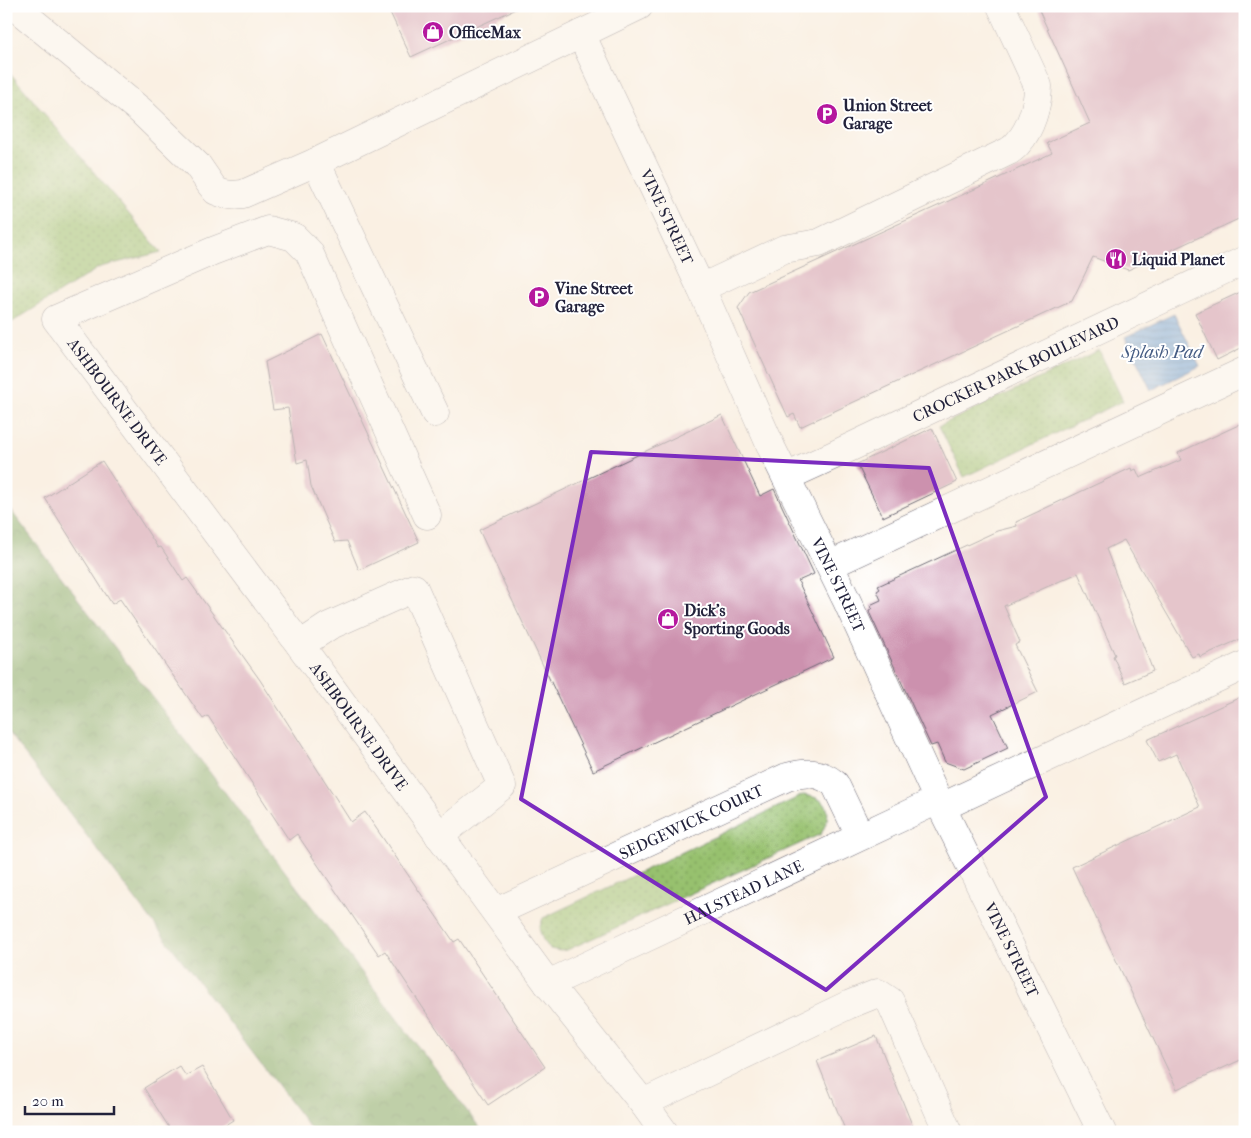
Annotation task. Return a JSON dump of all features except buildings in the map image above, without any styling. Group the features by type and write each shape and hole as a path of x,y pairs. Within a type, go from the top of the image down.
{"street":[{"path":"14,6 141,111 198,166 216,190 232,195 243,194 316,162 639,6"},
{"path":"700,288 784,249 818,243 1009,151 1018,143 1031,122 1038,86 1001,6"},
{"name":"VINE STREET","path":"581,34 700,288 766,437 830,565 940,803 1102,1132"},
{"path":"316,162 435,413"},
{"name":"ASHBOURNE DRIVE","path":"427,515 309,252 294,237 268,230 213,251 56,320 300,645 548,984 664,1132"},
{"name":"CROCKER PARK BOULEVARD","path":"786,477 1245,260"},
{"path":"830,565 1245,371"},
{"path":"300,645 329,626 414,588 502,786 439,836"},
{"name":"HALSTEAD LANE","path":"548,984 860,836 987,785 1245,665"},
{"name":"SEDGEWICK COURT","path":"496,912 797,774 806,773 822,776 835,784 860,836"},
{"path":"643,1104 848,1005 878,993 890,1001 948,1132"}],"highlighted area":[{"path":"591,452 929,468 1046,797 826,990 521,799"}],"green space":[{"path":"6,68 161,252 100,267 6,326"},
{"path":"1099,350 1123,401 964,477 939,426"},
{"path":"6,504 483,1132 313,1132 6,730"},
{"path":"803,795 819,799 827,807 827,819 821,834 567,950 550,949 543,940 539,929 543,918"}],"water":[{"name":"Splash Pad","path":"1174,314 1200,366 1151,390 1125,337"}],"place":[{"name":"OfficeMax","path":"433,32"},
{"name":"Union Street Garage","path":"827,114"},
{"name":"Liquid Planet","path":"1116,259"},
{"name":"Vine Street Garage","path":"539,297"},
{"name":"Dick's Sporting Goods","path":"668,619"}]}
